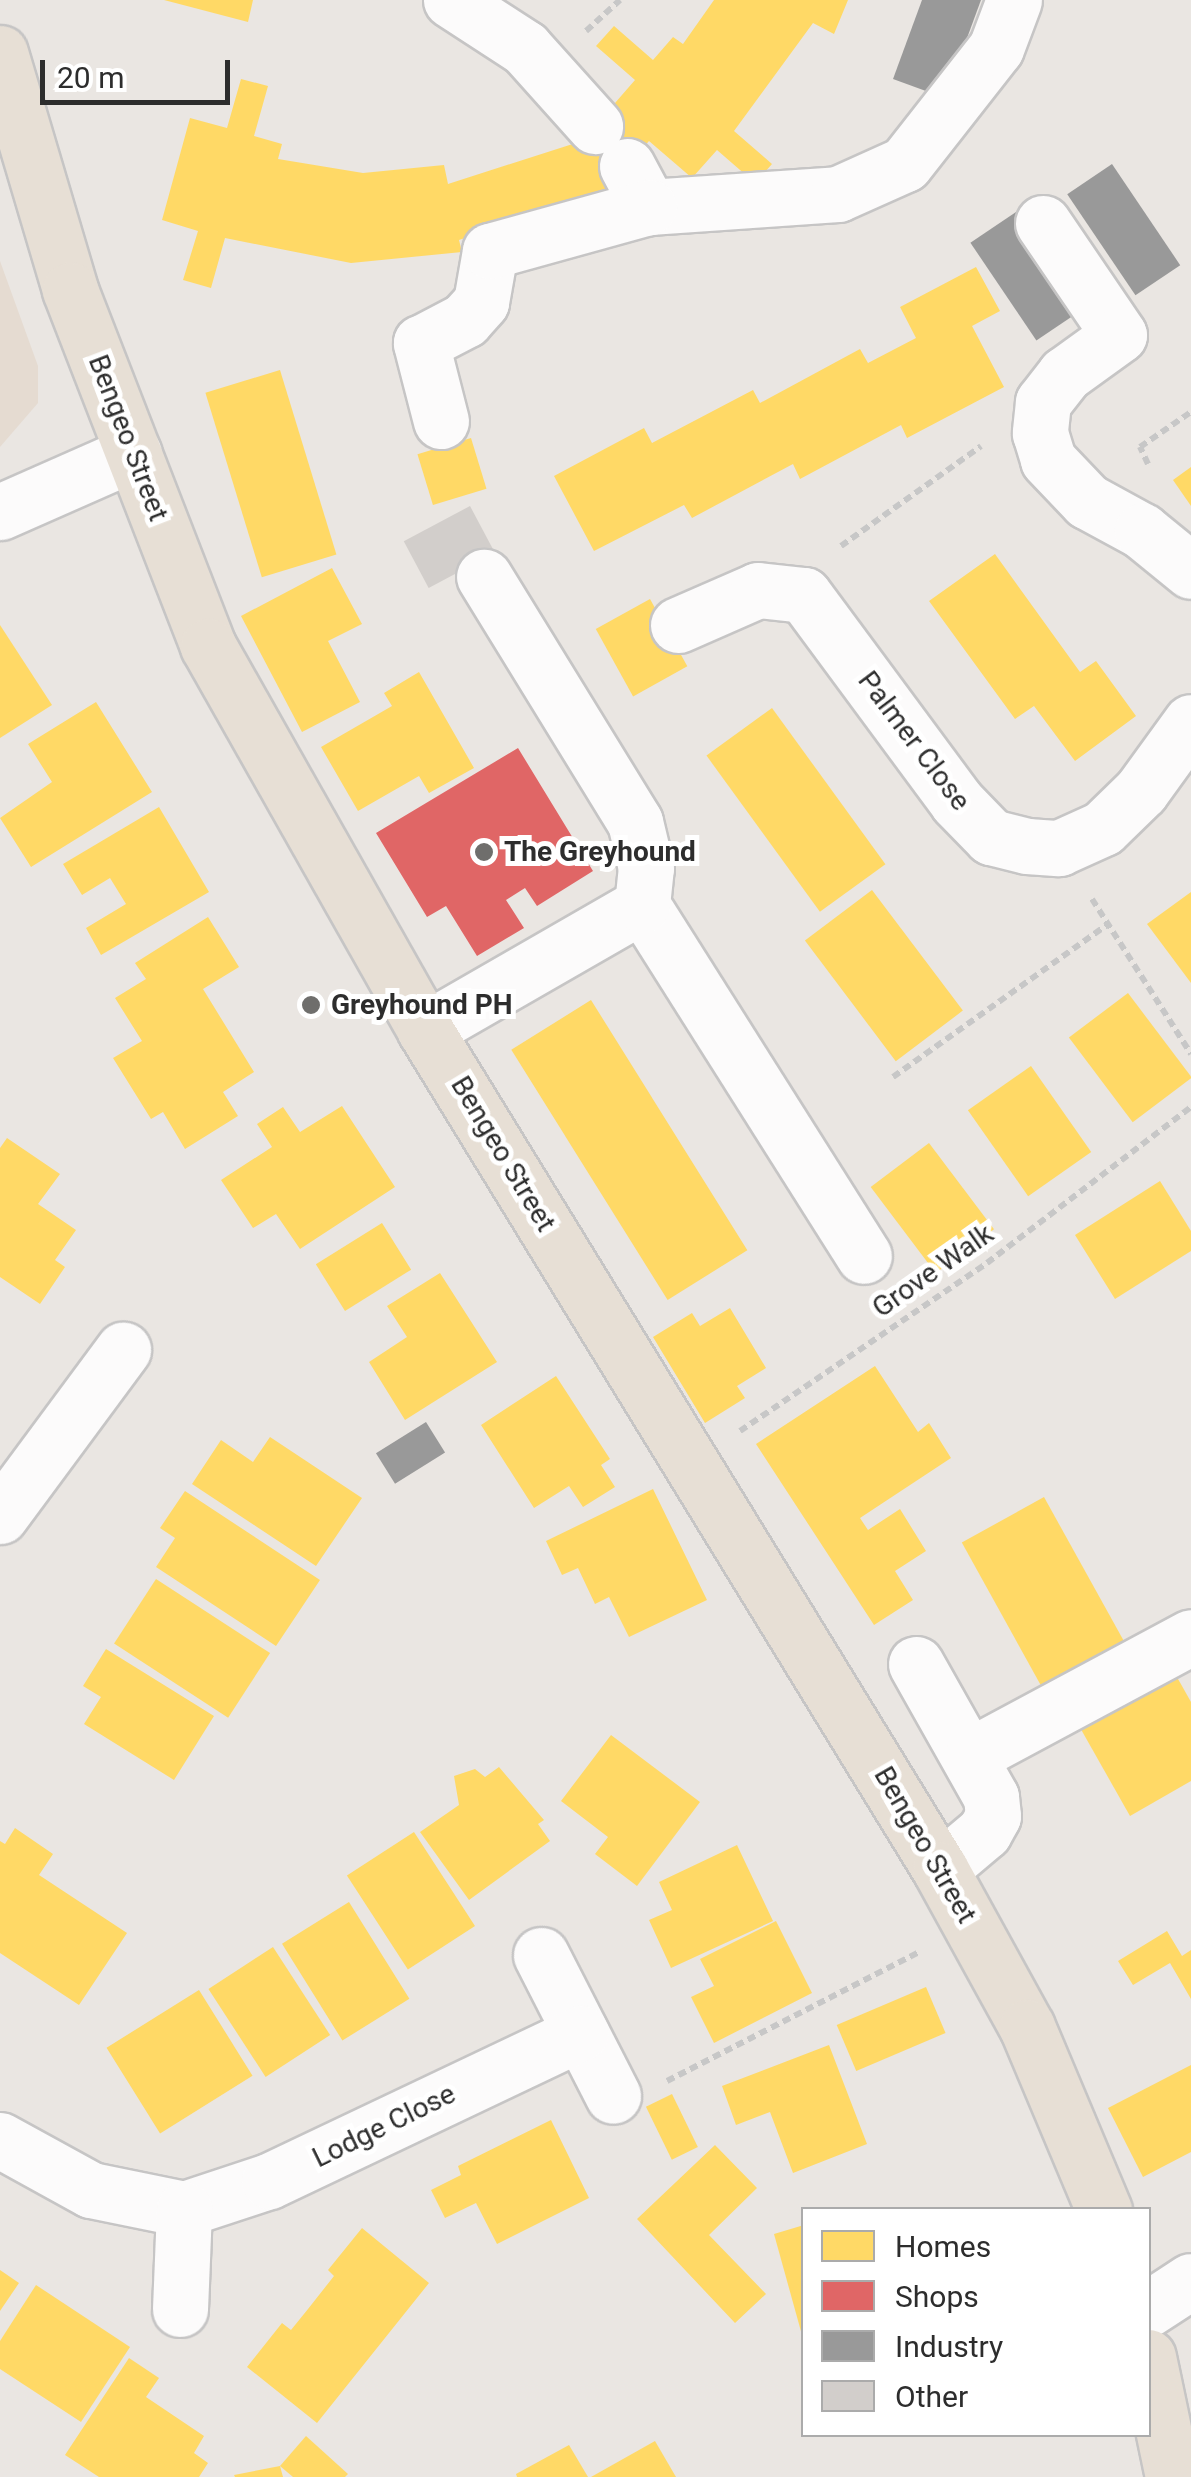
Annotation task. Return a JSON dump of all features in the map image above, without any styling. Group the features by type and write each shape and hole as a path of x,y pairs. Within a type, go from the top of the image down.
{"main road":[{"name":"Bengeo Street","path":"0,53 56,248 208,646 425,1030 940,1868 1050,2076 1103,2207"},
{"path":"1151,2371 1173,2477"}],"street":[{"path":"451,0 525,48 624,167"},
{"path":"441,421 420,343 465,320 481,302 490,252 624,167 838,194 905,164 996,48 1014,0"},
{"path":"1043,223 1119,335 1065,374 1043,402 1040,433 1061,480 1191,572"},
{"path":"0,512 134,453"},
{"path":"484,577 635,822 646,868 642,905 864,1256"},
{"path":"678,625 758,590 804,595"},
{"name":"Palmer Close","path":"804,595 991,836 1059,848"},
{"path":"1059,848 1103,828 1141,790 1191,722"},
{"path":"425,1030 642,905"},
{"path":"0,1516 122,1350"},
{"path":"973,1754 1191,1637"},
{"path":"916,1664 973,1754 993,1816 984,1832 940,1868"},
{"path":"541,1955 613,2096"},
{"name":"Lodge Close","path":"0,2140 91,2190 184,2209 270,2181 581,2034"},
{"path":"180,2309 184,2209"},
{"path":"1151,2308 1191,2281"}],"path":[{"path":"804,595 832,553 1043,402"},
{"path":"1059,848 1191,1054"},
{"path":"893,1077 1108,924"},
{"name":"Grove Walk","path":"692,1461 987,1262 1191,1107"},
{"path":"613,2096 665,2082 972,1926"}],"shaded area":[{"path":"0,261 38,366 38,403 0,447"}],"building: Homes":[{"path":"164,0 253,0 248,22"},
{"path":"714,0 848,0 834,34 813,23 734,131 772,164 755,183 717,150 692,178 649,141 604,192 459,240 462,252 351,263 225,238 211,288 183,280 198,231 162,220 190,118 227,128 241,79 268,86 254,136 282,144 278,159 363,173 444,165 448,184 582,141 635,80 596,46 614,26 653,60 673,37 683,44"},
{"path":"976,267 1000,311 972,326 1004,387 907,438 901,425 800,479 793,464 692,518 684,505 594,551 554,476 644,428 652,443 753,390 760,403 860,349 868,363 916,338 900,307"},
{"path":"280,370 336,555 262,577 205,393"},
{"path":"471,438 486,489 433,505 417,454"},
{"path":"1191,467 1191,506 1173,480"},
{"path":"995,554 1080,672 1096,661 1136,716 1075,761 1034,706 1015,719 929,601"},
{"path":"332,568 362,624 328,641 360,702 302,732 241,616"},
{"path":"650,599 687,666 633,696 596,629"},
{"path":"0,625 52,705 0,738"},
{"path":"419,672 474,768 429,793 419,776 358,811 321,747 392,706 384,693"},
{"path":"96,702 152,792 31,867 0,818 52,782 28,744"},
{"path":"772,708 885,864 820,912 706,756"},
{"path":"159,807 209,892 101,955 86,928 126,904 110,878 82,895 63,864"},
{"path":"872,890 963,1011 896,1061 805,941"},
{"path":"1191,892 1191,983 1147,924"},
{"path":"208,917 239,967 203,989 254,1072 223,1092 238,1116 185,1149 163,1112 151,1119 113,1058 142,1041 115,998 146,979 135,963"},
{"path":"1128,993 1191,1077 1133,1122 1069,1038"},
{"path":"591,1000 747,1250 668,1300 511,1050"},
{"path":"1031,1066 1091,1152 1028,1196 968,1110"},
{"path":"342,1106 395,1187 300,1249 276,1214 253,1228 221,1180 272,1147 257,1124 283,1107 300,1132"},
{"path":"7,1138 60,1174 38,1204 76,1230 55,1260 65,1267 40,1304 0,1277 0,1148"},
{"path":"929,1143 994,1229 936,1273 871,1187"},
{"path":"1160,1181 1191,1231 1191,1251 1115,1299 1075,1235"},
{"path":"382,1223 411,1270 345,1311 316,1264"},
{"path":"440,1273 497,1362 405,1420 369,1362 407,1337 387,1306"},
{"path":"730,1308 766,1368 737,1386 745,1398 705,1423 653,1337 692,1313 700,1326"},
{"path":"875,1366 918,1432 929,1423 951,1458 860,1518 868,1530 900,1509 926,1551 895,1571 913,1600 874,1625 756,1444"},
{"path":"556,1376 610,1459 601,1465 615,1487 583,1507 569,1486 534,1508 481,1425"},
{"path":"270,1437 362,1498 316,1566 192,1484 221,1440 253,1462"},
{"path":"653,1489 707,1600 629,1637 609,1597 595,1604 578,1568 562,1575 546,1541"},
{"path":"185,1491 320,1580 276,1646 156,1567 175,1538 160,1528"},
{"path":"1044,1497 1131,1654 1049,1699 962,1543"},
{"path":"156,1579 270,1653 228,1718 114,1644"},
{"path":"106,1649 214,1716 174,1780 84,1724 101,1697 83,1686"},
{"path":"1169,1663 1191,1702 1191,1781 1130,1816 1074,1717"},
{"path":"611,1735 700,1802 637,1886 595,1854 608,1837 561,1801"},
{"path":"499,1767 544,1820 538,1824 550,1841 469,1900 420,1832 459,1805 454,1776 475,1769 485,1777"},
{"path":"15,1828 53,1854 39,1875 127,1933 79,2005 0,1953 0,1841 5,1844"},
{"path":"414,1832 475,1926 408,1970 347,1876"},
{"path":"737,1845 773,1921 671,1968 649,1920 672,1910 659,1882"},
{"path":"349,1902 409,1999 342,2041 282,1944"},
{"path":"776,1921 812,1993 714,2043 691,1997 714,1986 700,1959"},
{"path":"1167,1931 1182,1956 1191,1950 1191,1999 1170,1963 1133,1985 1118,1961"},
{"path":"273,1947 330,2035 266,2077 208,1989"},
{"path":"926,1987 946,2033 856,2071 837,2025"},
{"path":"199,1990 253,2076 160,2133 107,2048"},
{"path":"829,2045 867,2144 793,2173 770,2112 736,2125 722,2086"},
{"path":"1191,2065 1191,2152 1143,2177 1108,2108"},
{"path":"672,2094 698,2147 672,2160 646,2107"},
{"path":"551,2120 589,2198 497,2244 476,2203 445,2218 431,2190 461,2175 458,2166"},
{"path":"715,2145 757,2188 709,2235 766,2294 735,2323 637,2219"},
{"path":"801,2226 801,2331 774,2234"},
{"path":"362,2228 429,2283 317,2423 247,2367 282,2323 291,2330 334,2276 328,2270"},
{"path":"0,2270 19,2283 0,2311"},
{"path":"36,2285 130,2347 81,2422 0,2369 0,2341"},
{"path":"129,2358 159,2378 146,2397 204,2436 194,2453 208,2463 199,2477 99,2477 65,2455"},
{"path":"306,2436 348,2474 293,2477 280,2466"},
{"path":"655,2441 676,2477 591,2477"},
{"path":"569,2445 588,2477 517,2477 516,2474"},
{"path":"280,2466 283,2477 234,2475"}],"building: Shops":[{"name":"The Greyhound","path":"518,748 593,871 537,906 525,888 506,900 524,928 477,956 446,906 427,917 376,833"}],"building: Industry":[{"path":"922,0 981,0 945,98 893,79"},
{"path":"1112,164 1180,265 1135,295 1067,194"},
{"path":"1016,212 1082,310 1036,341 970,243"},
{"path":"426,1422 445,1453 395,1484 376,1453"}],"building: Other":[{"path":"470,506 495,553 429,588 404,541"}],"place":[{"name":"The Greyhound","path":"484,852"},
{"name":"Greyhound PH","path":"311,1005"}]}
